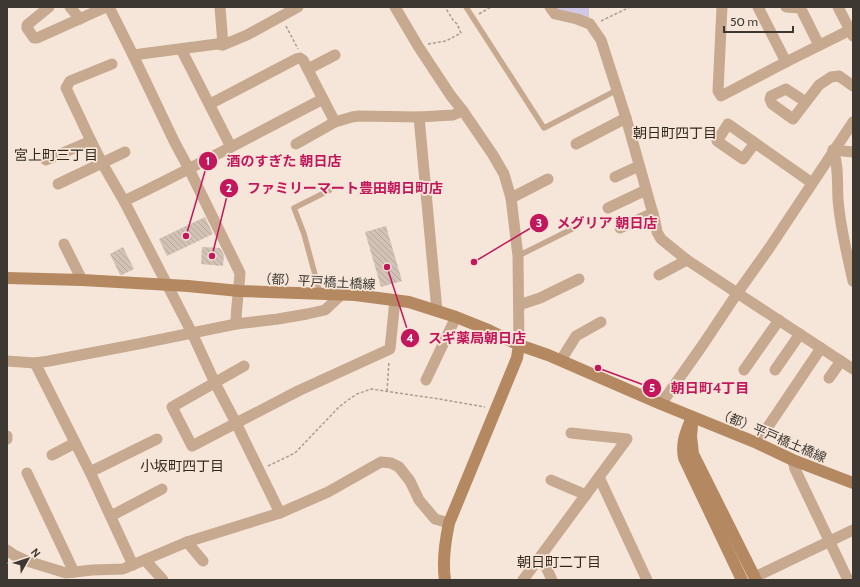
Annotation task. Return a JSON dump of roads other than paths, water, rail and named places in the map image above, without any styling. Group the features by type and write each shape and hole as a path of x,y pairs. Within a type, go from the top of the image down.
{"street":[{"path":"49,7 27,25 27,28 34,38 108,7 240,273 236,324"},
{"path":"70,7 80,19"},
{"path":"220,7 223,45"},
{"path":"133,55 217,44 223,45 247,35 298,7"},
{"path":"395,7 418,46 493,155 504,174 511,198 518,256 519,345 517,358 449,523 444,552 445,580"},
{"path":"550,7 555,14 577,19 590,24 601,40 626,118 657,232 661,239 687,260 738,292 853,369"},
{"path":"722,7 718,90 721,96 820,45 852,33 838,7"},
{"path":"758,7 786,62"},
{"path":"786,7 800,8 802,10 820,45"},
{"path":"181,49 231,147"},
{"path":"306,64 335,55"},
{"path":"210,104 300,58 306,64 335,122"},
{"path":"112,64 70,81 66,88 91,142 124,201 192,333 215,383 280,513"},
{"path":"806,102 819,85 831,77 839,76 853,86"},
{"path":"124,201 324,99"},
{"path":"296,144 335,122 352,117 419,117 453,115 463,111"},
{"path":"419,117 437,311"},
{"path":"576,144 626,118"},
{"path":"661,404 770,247 853,122"},
{"path":"46,160 91,142"},
{"path":"755,143 812,183"},
{"path":"833,150 853,152"},
{"path":"833,150 836,158 838,200 853,281"},
{"path":"58,184 125,152"},
{"path":"615,177 640,166"},
{"path":"511,198 548,179"},
{"path":"608,208 646,190"},
{"path":"620,228 653,213"},
{"path":"64,244 82,280"},
{"path":"659,275 687,260"},
{"name":"（都）平戸橋土橋線","path":"7,278 82,280 188,286 239,291 342,294 409,302 456,317 486,329 519,345 560,360 661,404 757,443 793,460 853,483"},
{"path":"519,305 540,298 579,279"},
{"path":"7,361 36,363 236,324 308,314 326,310 342,294"},
{"path":"244,366 172,407 192,446 298,391 390,349 395,300"},
{"path":"426,380 456,317"},
{"path":"744,370 779,320"},
{"path":"560,360 576,336 601,322"},
{"path":"775,370 800,334"},
{"path":"757,443 821,348"},
{"path":"829,378 841,361"},
{"path":"36,363 90,472 133,565"},
{"path":"692,417 691,436 693,454 755,578 853,530"},
{"path":"692,417 684,436 682,450 684,458 742,580"},
{"path":"523,580 627,439 571,433"},
{"path":"90,472 158,439"},
{"path":"52,455 75,443"},
{"path":"793,460 795,470 848,580"},
{"path":"7,550 27,561 72,575 92,570 123,569 187,542 280,513 328,492 381,462 391,463 399,467 410,481 420,500 435,518 449,523"},
{"path":"27,473 72,575"},
{"path":"599,477 647,580"},
{"path":"551,480 586,495"},
{"path":"111,516 162,489"},
{"path":"187,542 203,562"},
{"path":"541,556 552,580"},
{"path":"144,560 163,580"}],"lane":[{"path":"466,7 544,128 617,90"},
{"path":"320,293 304,234 294,208 330,190"},
{"path":"518,256 576,227"}],"place":[{"name":"酒のすぎた 朝日店","path":"186,236"},
{"name":"ファミリーマート豊田朝日町店","path":"212,256"},
{"name":"メグリア 朝日店","path":"474,262"},
{"name":"スギ薬局朝日店","path":"387,267"},
{"name":"朝日町4丁目","path":"598,368"}],"district":[{"name":"朝日町四丁目","path":"675,133"},
{"name":"宮上町三丁目","path":"56,155"},
{"name":"小坂町四丁目","path":"182,466"},
{"name":"朝日町二丁目","path":"559,562"}]}
